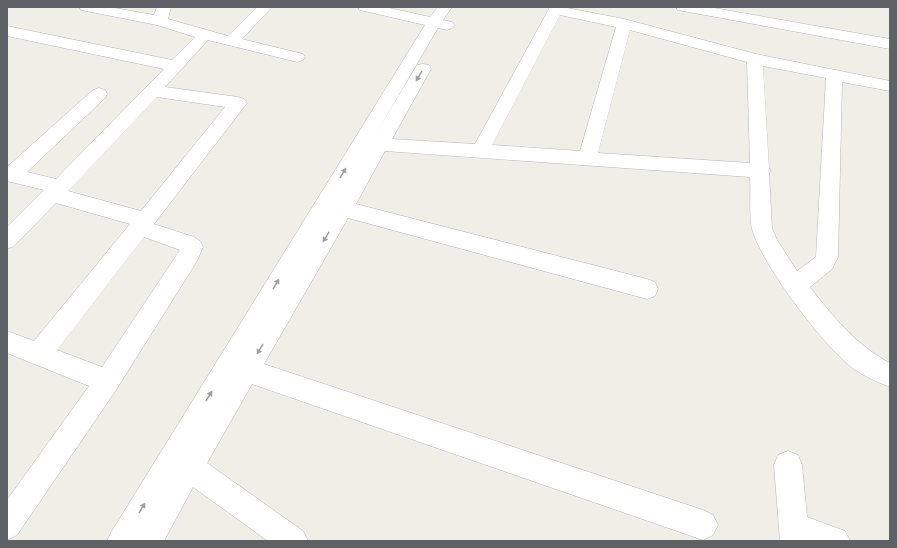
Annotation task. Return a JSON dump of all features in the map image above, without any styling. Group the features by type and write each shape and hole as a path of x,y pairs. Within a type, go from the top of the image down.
{"street":[{"path":"86,7 162,14 205,35 297,57"},
{"path":"231,41 265,7"},
{"path":"366,7 442,18"},
{"path":"148,541 180,463 442,18 461,7"},
{"path":"587,159 624,7"},
{"path":"683,7 890,44"},
{"path":"480,151 550,8 620,24 755,59 890,86"},
{"path":"7,31 176,66"},
{"path":"7,240 153,91 205,35"},
{"path":"755,59 761,171 762,228 764,237 819,316 862,360 890,375"},
{"path":"796,285 824,264 827,257 834,74"},
{"path":"39,354 238,103 153,91"},
{"path":"11,513 107,381 189,255 192,247 187,243 143,223 10,174 99,94"},
{"path":"369,144 761,171"},
{"path":"122,541 247,370 343,209 369,144"},
{"path":"343,209 647,289"},
{"path":"7,342 107,381"},
{"path":"247,370 703,525"},
{"path":"180,463 293,541"},
{"path":"788,465 794,534 835,541"}]}
